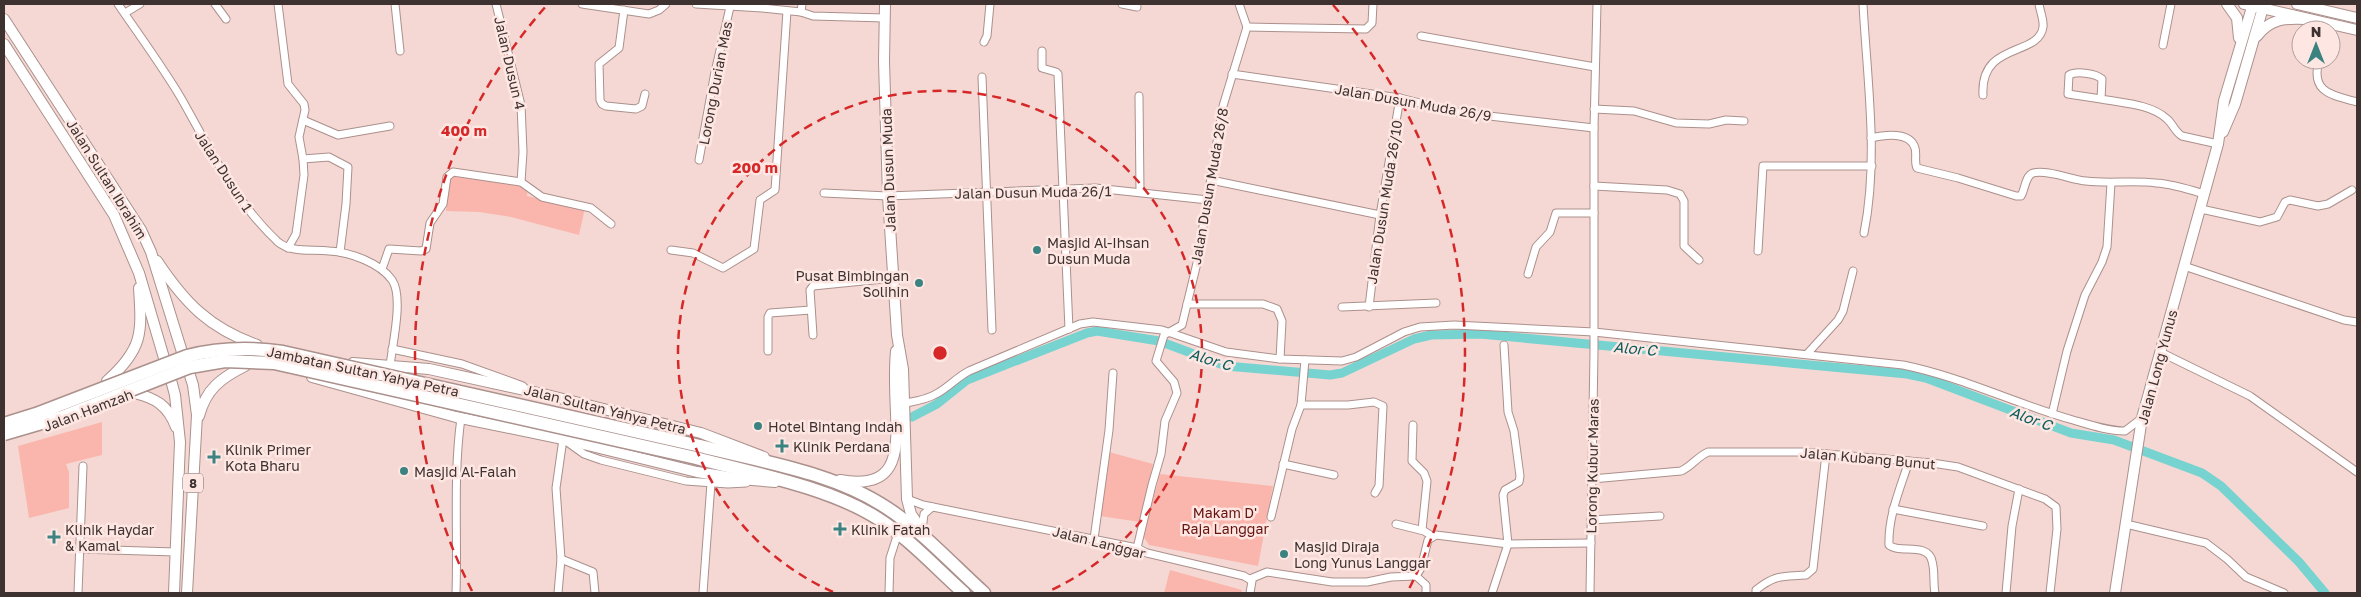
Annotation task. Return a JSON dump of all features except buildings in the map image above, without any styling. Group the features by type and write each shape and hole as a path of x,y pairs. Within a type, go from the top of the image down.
{"highway":[{"name":"Jambatan Sultan Yahya Petra","path":"4,424 36,414 187,356 206,351 248,348 284,352 698,452"},
{"name":"Jambatan Sultan Yahya Petra","path":"4,434 62,417 190,367 225,361 257,361 698,452"},
{"path":"698,452 816,476"},
{"path":"698,452 855,506 898,533 964,593"},
{"name":"Jalan Sultan Yahya Petra","path":"816,476 864,494 887,508 984,593"}],"main road":[{"name":"Jalan Dusun Muda","path":"885,4 888,196 897,335 903,369 907,499 911,514 937,550"},
{"path":"2227,4 2237,18 2239,51"},
{"path":"2249,4 2264,6 2310,20"},
{"name":"Jalan Long Yunus","path":"2218,144 2224,101 2239,51 2249,4"},
{"path":"2297,4 2357,18"},
{"name":"Jalan Long Yunus","path":"2116,593 2142,418 2218,144 2235,104 2264,6"},
{"path":"2250,54 2258,36 2271,22 2280,19 2305,18"},
{"name":"Jalan Sultan Ibrahim","path":"4,20 132,214 151,252 189,373"},
{"path":"2341,28 2357,30"},
{"name":"Jalan Sultan Ibrahim","path":"4,44 103,196 124,236 138,273 171,379"},
{"path":"151,252 178,291 195,310 219,328 257,345"},
{"path":"108,381 127,362 137,344 140,319 138,273"},
{"name":"Jalan Dusun Muda","path":"816,476 860,483 871,482 881,477 894,461 897,435 894,369 897,335"},
{"name":"Jalan Sultan Yahya Petra","path":"182,352 231,344 257,345 341,361 429,369 701,433 816,476"},
{"name":"Jalan Hamzah","path":"4,418 182,352"},
{"path":"197,429 204,401 210,390 227,374 245,366"},
{"path":"189,373 209,368 245,366 301,374 461,418 563,439 697,472 786,483"},
{"path":"408,367 388,372 382,377 381,384 384,388 416,405"},
{"name":"Jalan Hamzah","path":"4,438 65,420 189,373"},
{"name":"8","path":"187,593 197,429 196,402 189,373"},
{"name":"8","path":"171,379 178,415 180,442 174,593"},
{"path":"134,393 153,398 168,410 180,442"}],"street":[{"name":"Jalan Dusun 1","path":"118,4 172,82 204,142 232,188 249,211 278,242 288,248"},
{"path":"125,13 140,4"},
{"path":"215,4 226,19"},
{"path":"278,4 287,82 304,104 305,110 299,137 304,175 296,234 288,248 340,252 382,269 393,282 396,293 390,366"},
{"path":"395,4 400,51"},
{"name":"Jalan Dusun 4","path":"496,4 521,106 523,142 521,182"},
{"path":"582,4 649,14 659,10 665,4"},
{"path":"696,4 801,12 813,16 885,18"},
{"path":"801,12 802,4"},
{"path":"984,42 987,36 990,4"},
{"path":"1122,4 1137,6"},
{"path":"1239,4 1247,27 1366,29 1372,23 1373,4"},
{"name":"Lorong Kubur Maras","path":"1590,593 1594,352 1594,109 1597,4"},
{"path":"1863,4 1872,166 1870,204 1864,233"},
{"path":"1983,95 1984,74 1990,66 1999,58 2035,40 2040,34 2043,26 2039,4"},
{"path":"2163,45 2171,4"},
{"name":"Lorong Durian Mas","path":"699,160 715,72 730,6"},
{"path":"624,10 619,48 599,64 600,100 606,106 638,108 642,106 645,94"},
{"path":"671,250 692,253 724,268 754,249 759,203 763,197 772,194 775,190 787,11"},
{"name":"Jalan Dusun Muda 26/8","path":"1166,335 1182,327 1197,263 1222,106 1247,27"},
{"path":"1421,36 1595,68"},
{"path":"1042,51 1042,68 1058,73 1069,329"},
{"path":"2317,70 2316,77 2319,86 2326,93 2357,102"},
{"path":"2101,99 2102,79 2098,76 2074,73 2069,75 2068,94 2149,108 2168,119 2182,136 2218,144"},
{"name":"Jalan Dusun Muda 26/9","path":"1232,74 1400,98 1455,112 1594,128"},
{"path":"982,77 992,330"},
{"path":"1140,96 1140,192"},
{"name":"Jalan Dusun Muda 26/10","path":"1368,307 1380,215 1400,98"},
{"path":"1594,109 1634,111 1676,124 1744,121"},
{"path":"303,120 338,135 390,126"},
{"path":"1871,138 1890,135 1907,139 1913,143 1916,150 1915,164 1917,168 1958,178 2016,196 2021,196 2029,176 2035,173 2111,183 2153,182 2177,186 2204,194"},
{"path":"303,159 329,157 348,168 340,252"},
{"path":"1758,252 1763,166 1872,166"},
{"path":"382,269 389,249 421,252 426,249 430,224 443,204 447,177 450,173 456,171 521,182 542,197 591,208 611,224"},
{"path":"1211,180 1380,215"},
{"path":"2052,414 2067,351 2085,295 2102,262 2107,247 2111,183"},
{"path":"1594,186 1667,190 1680,194 1684,201 1684,246 1699,260"},
{"name":"Jalan Dusun Muda 26/1","path":"824,193 888,196 1101,188 1208,200"},
{"path":"2200,209 2260,222 2278,217 2285,202 2290,200 2318,206 2328,204 2352,190"},
{"path":"1528,274 1536,247 1550,232 1556,213 1594,214"},
{"path":"2184,266 2344,320 2357,322"},
{"path":"1807,354 1838,320 1843,311 1853,271"},
{"path":"813,335 810,290 813,286 893,278"},
{"path":"1342,308 1436,302"},
{"path":"1186,304 1263,304 1277,309 1282,321 1280,359"},
{"path":"768,351 768,317 770,313 812,310"},
{"path":"905,403 931,396 969,371 1069,329 1093,322 1166,335 1226,352 1305,363 1342,361 1404,332 1420,327 1454,325 1500,326 1807,354 1903,365 1928,370 2052,414 2118,431 2125,431 2142,418"},
{"path":"1137,548 1161,454 1165,421 1177,393 1174,382 1157,363 1159,351 1166,335"},
{"path":"1492,593 1508,544 1503,495 1505,490 1519,482 1520,476 1514,431 1508,412 1504,345"},
{"path":"392,349 462,364 510,380 537,393"},
{"path":"2160,352 2250,396 2357,472"},
{"path":"1271,517 1292,429 1301,405 1305,363"},
{"path":"1094,539 1109,430 1113,373"},
{"path":"1301,405 1348,405 1374,402 1383,406 1379,486 1375,493"},
{"path":"456,593 458,524 456,458 461,418"},
{"path":"1412,425 1412,461 1424,474 1427,481 1422,530"},
{"path":"558,593 561,559 556,488 563,439 584,454 601,460 686,481 732,484 768,482"},
{"name":"Jalan Kubang Bunut","path":"1592,479 1681,471 1699,456 1708,452 1755,451 1826,454 1958,467 2045,499 2056,507 2057,529 2050,593"},
{"path":"1756,593 1756,590 1771,578 1784,575 1806,575 1813,569 1826,454"},
{"path":"1909,461 1893,509 1889,530 1889,545 1895,548 1912,548 1929,555 1932,560 1935,593"},
{"path":"1283,464 1334,475"},
{"path":"78,593 83,466"},
{"path":"702,593 711,483"},
{"path":"2006,593 2012,526 2019,489"},
{"name":"Jalan Langgar","path":"907,499 932,507 1137,548 1147,554 1250,579"},
{"path":"922,530 924,514 932,507"},
{"path":"1893,509 1983,526"},
{"path":"1591,520 1660,516"},
{"path":"1396,524 1422,530 1432,536 1508,544 1591,543"},
{"path":"2126,524 2206,543 2227,558 2246,577 2284,593"},
{"path":"888,593 890,558 898,533"},
{"path":"1416,576 1421,568 1428,540 1432,536"},
{"path":"80,549 175,552"},
{"path":"561,559 593,572 595,593"},
{"path":"1250,593 1252,586 1250,579 1266,572 1332,582 1367,582 1391,577 1416,576 1426,585 1426,593"}],"green space":[{"path":"458,175 528,186 527,196 585,208 579,235 511,217 479,212 446,211 450,177"},
{"path":"102,422 102,455 66,464 69,472 69,508 29,518 18,446"},
{"name":"Makam D' Raja Langgar","path":"1109,452 1153,464 1140,522 1100,516"},
{"name":"Makam D' Raja Langgar","path":"1160,474 1273,486 1258,566 1149,545 1143,536"},
{"path":"1170,570 1242,590 1241,593 1164,593"}],"waterway":[{"name":"Alor C","path":"912,417 937,404 967,380 1087,333 1097,331 1159,341 1226,366 1330,375 1342,373 1414,339 1431,335 1480,334 1907,374 1926,378 2071,433 2114,440 2202,473 2221,486 2299,562 2325,593"}],"place":[{"name":"Masjid Al-Ihsan Dusun Muda","path":"1037,250"},
{"name":"Pusat Bimbingan Solihin","path":"919,283"},
{"name":"Hotel Bintang Indah","path":"758,426"},
{"name":"Klinik Perdana","path":"782,446"},
{"name":"Klinik Primer Kota Bharu","path":"214,457"},
{"name":"Masjid Al-Falah","path":"404,471"},
{"name":"Klinik Fatah","path":"840,529"},
{"name":"Klinik Haydar & Kamal","path":"54,537"},
{"name":"Masjid Diraja Long Yunus Langgar","path":"1284,554"}]}
